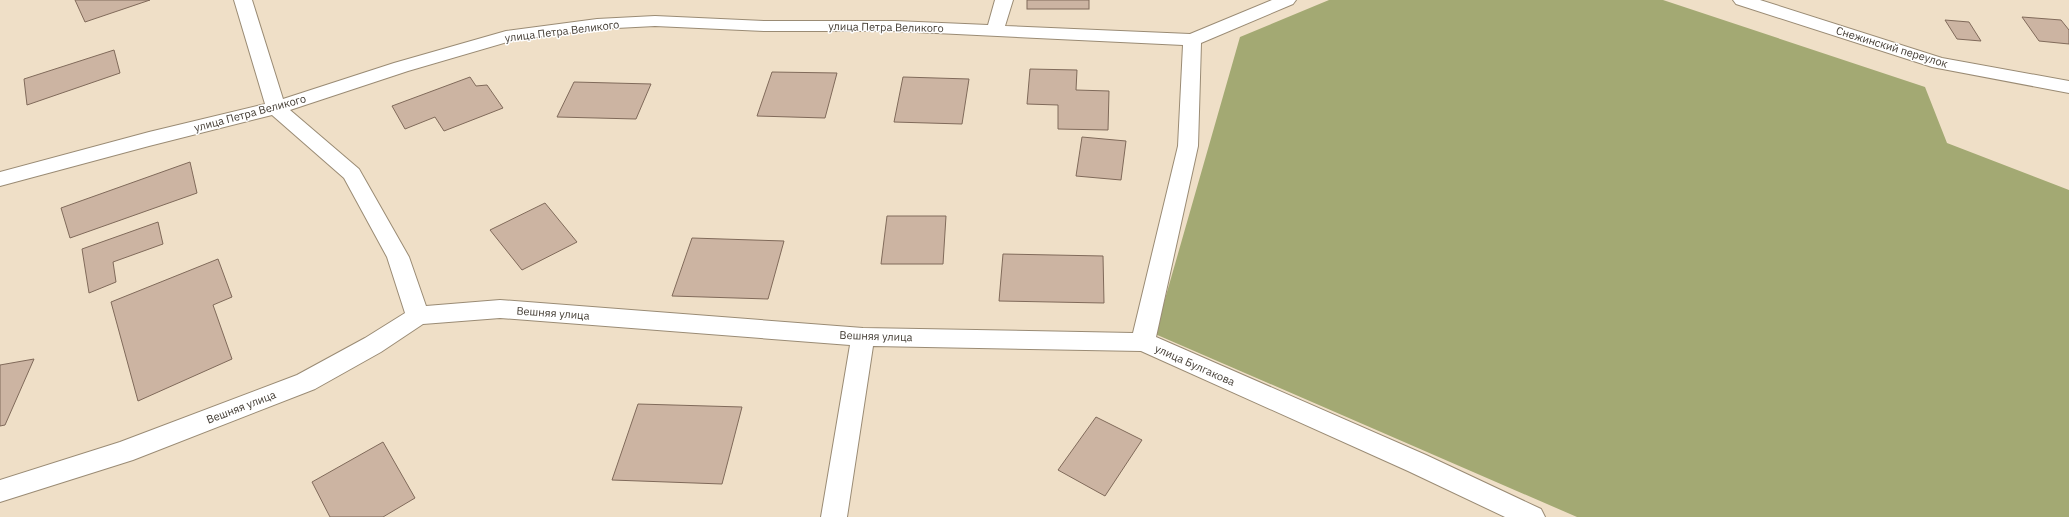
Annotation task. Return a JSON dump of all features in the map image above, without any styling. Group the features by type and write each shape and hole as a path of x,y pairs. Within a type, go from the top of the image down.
{"street":[{"path":"243,0 276,108 352,174 398,257 418,316"},
{"path":"995,31 1004,0"},
{"path":"1192,40 1286,0"},
{"name":"Снежинский переулок","path":"1742,0 1939,63 2069,86"},
{"name":"улица Петра Великого","path":"0,179 150,139 276,108 401,67 512,35 597,24 654,21 764,26 895,26 1192,40"},
{"name":"улица Булгакова","path":"1192,40 1188,146 1143,342 1417,463 1532,517"},
{"name":"Вешняя улица","path":"0,491 124,452 306,382 373,345 418,316 500,309 863,337 1143,342"},
{"path":"834,517 863,337"}],"green space":[{"path":"1329,0 1663,0 1925,87 1947,143 2069,190 2069,517 1577,517 1155,334 1240,37"}],"building":[{"path":"75,0 150,0 85,22"},
{"path":"1027,0 1089,0 1089,9 1027,9"},
{"path":"2022,17 2061,20 2069,30 2069,44 2039,41"},
{"path":"1945,20 1969,22 1981,41 1957,39"},
{"path":"114,50 120,73 27,105 24,79"},
{"path":"1030,69 1077,70 1076,90 1109,91 1108,130 1058,129 1058,105 1027,104"},
{"path":"772,72 837,73 825,118 757,116"},
{"path":"470,77 476,86 487,85 503,108 444,131 435,117 405,129 392,106"},
{"path":"903,77 969,79 962,124 894,122"},
{"path":"574,82 651,84 636,119 557,117"},
{"path":"1082,137 1126,141 1121,180 1076,176"},
{"path":"190,162 197,193 70,238 61,208"},
{"path":"545,203 577,242 522,270 490,230"},
{"path":"887,216 946,216 943,264 881,264"},
{"path":"158,222 163,244 113,262 116,282 89,293 82,249"},
{"path":"692,238 784,241 768,299 672,296"},
{"path":"1003,254 1103,256 1104,303 999,301"},
{"path":"218,259 232,297 213,305 232,359 138,401 111,302"},
{"path":"34,359 5,425 0,426 0,365"},
{"path":"638,404 742,407 722,484 612,480"},
{"path":"1096,417 1142,440 1105,496 1058,470"},
{"path":"383,442 415,498 383,517 330,517 312,482"}]}
